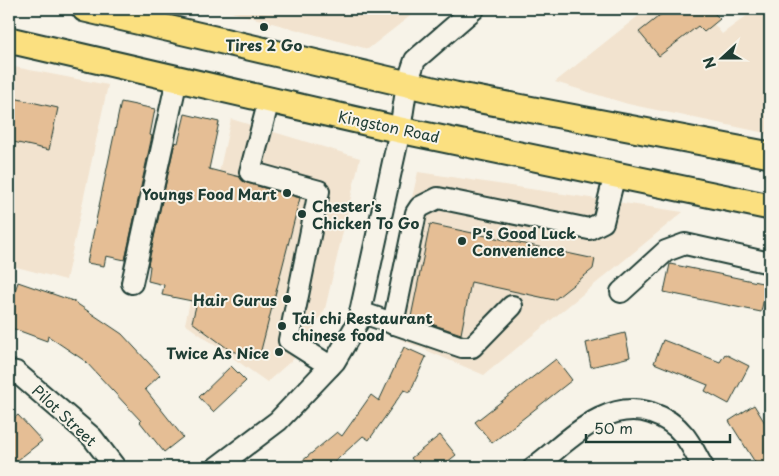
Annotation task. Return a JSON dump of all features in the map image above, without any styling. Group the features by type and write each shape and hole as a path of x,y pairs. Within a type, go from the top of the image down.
{"main road":[{"path":"85,9 407,84 770,155"},
{"name":"Kingston Road","path":"9,40 400,130 770,207"}],"street":[{"path":"217,467 278,421 330,366 358,322 400,130 407,84 415,60 474,9"},
{"path":"132,283 177,79"},
{"path":"269,100 250,172 320,191 289,340 330,366"},
{"path":"393,324 416,213 420,207 438,198 589,229 603,222 615,174"},
{"path":"621,292 666,251 685,244 770,263"},
{"path":"360,312 462,347 472,347 512,306"},
{"name":"Pilot Street","path":"9,371 16,372 66,413 92,437 115,467"},
{"path":"534,467 592,422 611,413 640,410 658,416 683,434 703,467"}],"shaded area":[{"path":"225,9 419,9 368,49"},
{"path":"647,9 702,9 722,34 756,9 770,9 770,134 628,104 555,82"},
{"path":"9,66 108,85 66,280 9,265"},
{"path":"231,119 360,158 325,309 299,354 267,382 185,324"},
{"path":"418,172 683,212 484,375 381,331"}],"building":[{"path":"668,9 719,9 714,13 720,19 704,32 698,26 659,56 639,32"},
{"path":"9,97 58,108 49,150 9,141"},
{"path":"121,102 155,109 150,135 152,136 125,260 106,256 104,266 87,263"},
{"path":"185,114 219,122 209,169 240,177 247,183 300,198 259,358 231,351 192,322 197,302 162,295 164,285 148,281 150,266 148,265 175,142 178,143"},
{"path":"430,224 595,259 593,269 554,300 471,282 461,334 411,317"},
{"path":"670,264 767,284 761,312 664,292"},
{"path":"18,282 73,301 122,334 160,375 145,389 183,437 164,452 141,421 85,361 48,336 47,341 9,327 9,308"},
{"path":"625,333 630,357 591,367 586,343"},
{"path":"663,340 720,362 725,354 749,366 729,404 705,391 708,385 654,363"},
{"path":"404,347 426,357 410,392 404,390 369,440 363,436 329,467 295,467 337,432 342,436 371,395 379,401"},
{"path":"556,359 572,380 492,443 475,422"},
{"path":"231,366 246,381 213,412 199,397"},
{"path":"754,405 770,431 770,467 758,467 729,421"},
{"path":"18,415 42,441 9,467 9,422"},
{"path":"440,435 456,455 441,467 418,467 411,458"}],"place":[{"name":"Tires 2 Go","path":"264,27"},
{"name":"Youngs Food Mart","path":"287,193"},
{"name":"Chester's Chicken To Go","path":"302,214"},
{"name":"P's Good Luck Convenience","path":"462,241"},
{"name":"Hair Gurus","path":"287,299"},
{"name":"Tai chi Restaurant chinese food","path":"282,326"},
{"name":"Twice As Nice","path":"279,352"}]}
